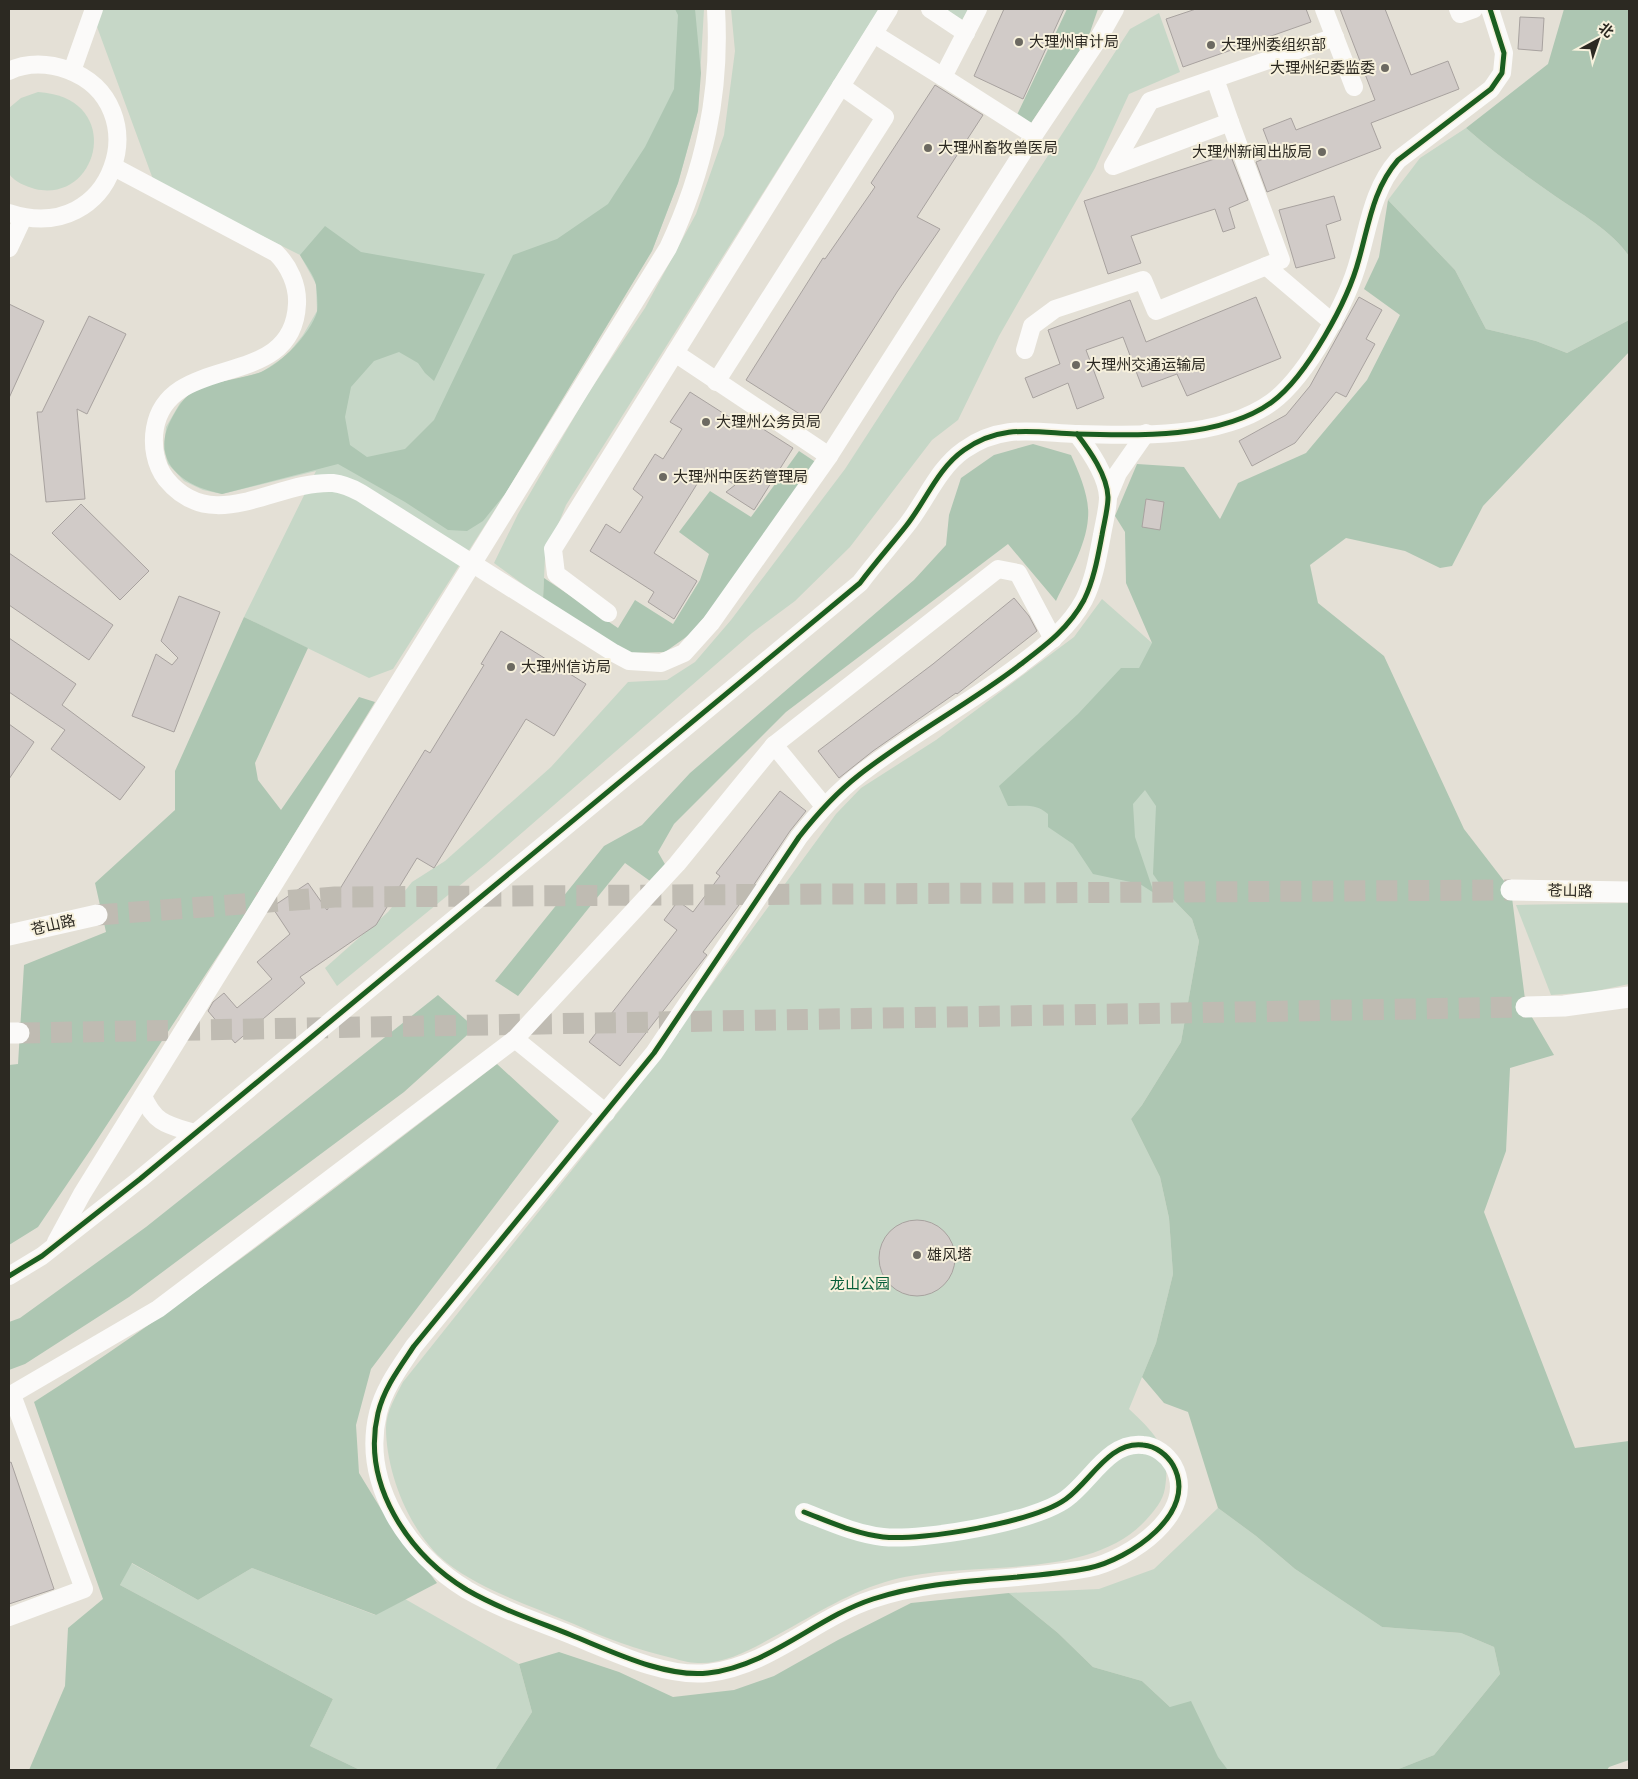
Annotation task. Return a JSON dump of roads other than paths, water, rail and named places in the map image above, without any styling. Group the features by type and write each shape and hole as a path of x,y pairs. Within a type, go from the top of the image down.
{"main road":[{"name":"苍山路","path":"1511,890 1629,892"},
{"name":"苍山路","path":"9,934 97,915"},
{"path":"1526,1006 1564,1006 1629,996"}],"street":[{"path":"72,72 94,9"},
{"path":"54,1247 82,1194 650,280 684,215 699,172 713,109 717,73 716,9"},
{"path":"608,613 556,574 553,549 889,9"},
{"path":"930,9 966,32"},
{"path":"943,77 978,9"},
{"path":"114,167 276,253 288,267 298,295 297,311 291,330 273,352 256,362 195,381 181,388 169,399 158,420 154,444 156,460 163,474 173,487 185,497 200,503 216,506 325,483 341,484 361,493 472,565 614,653 629,660 661,663 684,653 711,623 829,456 1034,135 1097,41 1115,9"},
{"path":"1324,9 1354,87"},
{"path":"1458,9 1460,14 1474,9"},
{"path":"9,1276 54,1247 194,1134 860,583 907,525 935,481 962,451 992,435 1011,430 1077,434 1146,434 1210,427 1230,423 1256,413 1284,391 1333,323 1353,280 1374,203 1389,171 1398,160 1491,90 1502,73 1504,54 1490,9"},
{"path":"874,34 1034,135"},
{"path":"1230,122 1113,166 1150,102 1335,37"},
{"path":"9,71 37,64 49,65 72,72 86,80 108,104 117,135 114,167 100,192 78,210 51,219 16,215 9,248"},
{"path":"1025,350 1032,326 1055,309 1144,280 1156,311 1281,260 1215,79"},
{"path":"716,382 885,116 841,86"},
{"path":"1266,266 1333,323"},
{"path":"675,353 829,456"},
{"path":"1077,434 1088,448 1099,469 1108,497"},
{"path":"804,1512 859,1533 883,1537 915,1538 987,1526 1047,1509 1064,1501 1114,1452 1126,1445 1149,1446 1160,1451 1171,1461 1176,1471 1179,1487 1176,1501 1168,1518 1141,1546 1121,1557 1094,1567 1049,1574 936,1584 890,1594 850,1609 761,1658 732,1668 709,1673 682,1672 627,1658 494,1604 468,1590 434,1565 415,1544 387,1502 379,1482 375,1434 378,1414 396,1372 414,1346 654,1053 799,837 824,806 858,775 984,692 1053,639 1075,614 1090,586 1100,549 1108,497 1125,461 1146,434"},
{"path":"9,1616 84,1589 10,1396 158,1309 515,1039 677,864 774,745 998,569 1018,573 1053,639"},
{"path":"774,745 824,806"},
{"path":"515,1039 606,1113"},
{"path":"143,1096 152,1114 158,1120 194,1134"}],"tunnel":[{"path":"97,915 335,897 1511,890"},
{"path":"19,1033 1526,1007"}],"place":[{"name":"大理州审计局","path":"1019,42"},
{"name":"大理州委组织部","path":"1211,45"},
{"name":"大理州纪委监委","path":"1385,68"},
{"name":"大理州畜牧兽医局","path":"928,148"},
{"name":"大理州新闻出版局","path":"1322,152"},
{"name":"大理州交通运输局","path":"1076,365"},
{"name":"大理州公务员局","path":"706,422"},
{"name":"大理州中医药管理局","path":"663,477"},
{"name":"大理州信访局","path":"511,667"},
{"name":"雄风塔","path":"917,1255"}],"park label":[{"name":"龙山公园","path":"860,1284"}]}
